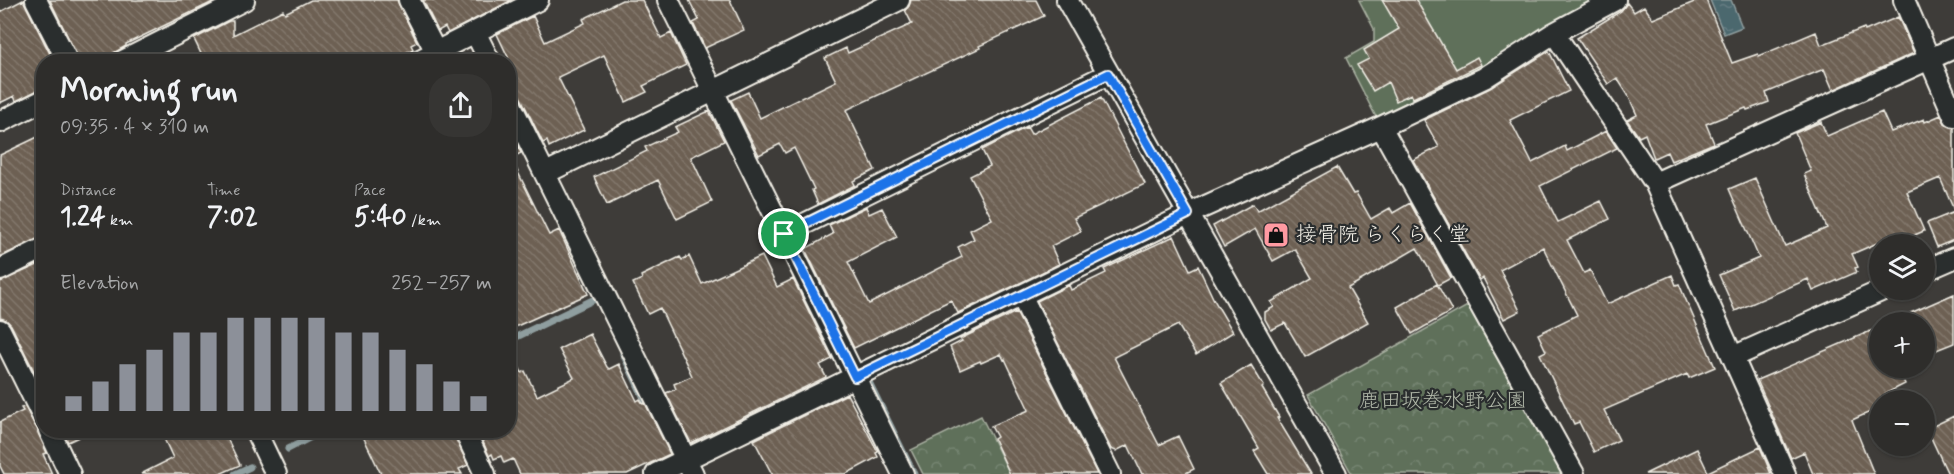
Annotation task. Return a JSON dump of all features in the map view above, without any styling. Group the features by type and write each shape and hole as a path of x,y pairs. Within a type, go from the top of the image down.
{"street":[{"path":"36,0 64,54"},
{"path":"137,54 244,0"},
{"path":"409,0 436,52"},
{"path":"432,54 538,0"},
{"path":"668,0 903,474"},
{"path":"546,173 899,0"},
{"path":"1067,0 1336,474"},
{"path":"656,474 689,467 855,377 1021,295 1188,214 1484,78 1554,33 1615,0"},
{"path":"1904,0 1954,116"},
{"path":"475,32 486,54"},
{"path":"1554,33 1655,183 1785,474"},
{"path":"1655,183 1954,48"},
{"path":"784,234 1108,74"},
{"path":"0,122 36,104"},
{"path":"516,115 689,467"},
{"path":"1381,127 1574,474"},
{"path":"0,270 36,252"},
{"path":"1935,266 1954,258"},
{"path":"1021,295 1110,474"},
{"path":"1733,357 1869,296"},
{"path":"0,330 36,402"},
{"path":"53,438 70,474"},
{"path":"259,438 276,474"},
{"path":"468,438 485,474"}],"green space":[{"path":"1359,0 1599,0 1481,67 1376,117 1346,58 1374,42 1374,29"},
{"name":"鹿田坂巻水野公園","path":"1471,304 1566,474 1352,474 1308,395"},
{"path":"981,416 1010,474 923,474 911,450"}],"water":[{"path":"1710,0 1731,0 1742,27 1724,34"}],"building":[{"path":"23,0 50,54 36,54 36,91 16,101 14,96 0,103 0,12"},
{"path":"50,0 217,0 126,44 112,54 76,54"},
{"path":"311,0 397,0 417,42 411,45 413,49 403,54 201,54 194,39 229,21 233,21 233,35 283,10 285,13"},
{"path":"423,0 512,0 448,33 445,27 438,31"},
{"path":"622,0 642,0 661,38 671,33 686,65 643,86 647,92 626,102 604,55 558,77 584,130 549,147 547,141 543,143 516,91 516,54 507,54 497,34 533,16 545,42 585,23 583,19"},
{"path":"689,0 730,0 744,30 705,48 693,23 699,20"},
{"path":"911,0 1036,0 1044,16 846,110 875,170 853,181 855,185 818,204 812,190 814,189 794,148 785,153 780,144 759,155 731,100 748,92 760,118 836,81 825,58 846,48 848,53 912,24 905,10"},
{"path":"1382,0 1416,0 1456,69 1477,57 1481,65 1413,98 1411,94 1396,101 1388,82 1373,91 1357,65 1369,59 1364,50 1399,29"},
{"path":"1699,0 1706,0 1732,63 1758,54 1759,56 1816,32 1821,45 1864,28 1865,31 1898,17 1914,53 1833,90 1824,69 1766,93 1769,102 1747,110 1746,108 1706,124 1714,143 1671,161 1667,152 1654,158 1645,134 1639,137 1627,120 1637,115 1628,95 1617,78 1608,84 1577,38 1621,11 1627,3 1634,12 1644,6 1653,19"},
{"path":"1549,51 1569,91 1510,120 1532,163 1565,146 1567,151 1606,131 1617,148 1540,186 1558,222 1601,201 1610,219 1567,240 1584,273 1590,270 1607,304 1672,275 1676,285 1679,284 1715,367 1689,378 1687,374 1604,410 1619,440 1594,452 1579,422 1574,424 1540,354 1546,351 1538,334 1577,315 1543,247 1500,270 1520,311 1504,319 1483,278 1480,280 1413,160 1439,147 1424,120 1490,88"},
{"path":"1101,98 1145,184 1074,218 1081,231 1051,246 1059,264 958,313 951,300 854,348 805,249 833,234 829,225 866,207 869,214 882,208 897,237 848,262 869,304 962,257 958,247 974,239 970,230 992,219 970,176 990,166 982,150 1027,127 1031,134"},
{"path":"709,111 724,141 691,157 712,202 677,219 658,180 607,205 594,177 647,151 645,147 678,132 675,127"},
{"path":"1882,112 1891,132 1941,115 1946,125 1954,128 1954,210 1940,178 1907,192 1924,231 1917,234 1869,234 1869,247 1852,254 1858,267 1855,268 1857,272 1813,291 1808,279 1735,311 1719,275 1759,258 1729,189 1755,178 1785,246 1827,228 1804,174 1811,171 1795,133 1821,122 1827,136"},
{"path":"36,138 36,240 0,257 0,155"},
{"path":"516,143 521,153 516,156"},
{"path":"1337,167 1371,219 1390,208 1393,213 1410,203 1451,278 1438,285 1417,248 1348,288 1368,322 1305,357 1285,323 1271,330 1265,319 1265,312 1274,307 1271,302 1312,278 1295,249 1273,261 1255,229 1224,247 1213,226 1253,204 1257,211"},
{"path":"516,168 549,235 559,230 588,294 516,326"},
{"path":"1954,212 1954,240 1937,247 1935,234 1932,234 1927,223"},
{"path":"1174,236 1190,270 1198,266 1233,332 1196,355 1178,325 1114,357 1159,445 1178,436 1194,469 1184,474 1142,474 1128,445 1116,451 1111,449 1037,301 1069,285 1071,290 1106,273 1104,269"},
{"path":"689,256 702,284 762,256 777,287 793,279 832,359 820,365 826,377 691,443 666,393 676,389 674,384 692,376 660,308 648,314 633,283 642,279 641,276 680,257 682,260"},
{"path":"36,266 36,375 11,325 0,318 0,282"},
{"path":"1437,284 1452,311 1412,334 1397,307"},
{"path":"1954,294 1954,343 1935,351 1935,312 1913,312"},
{"path":"1016,312 1097,474 1010,474 994,439 997,437 991,426 1029,410 1005,359 1001,354 960,370 950,347 962,341 960,339"},
{"path":"1869,332 1869,378 1902,378 1905,384 1893,390 1869,390 1869,413 1852,420 1874,474 1813,474 1804,452 1791,458 1757,380"},
{"path":"590,334 607,367 609,369 619,364 637,401 640,399 643,404 645,403 670,454 627,474 520,474 513,459 504,463 501,456 494,459 492,454 489,456 481,438 516,438 516,361 522,373 525,371 537,396 574,378 559,349"},
{"path":"1251,365 1264,386 1262,388 1279,417 1277,418 1311,474 1268,474 1254,451 1259,448 1221,383"},
{"path":"847,394 878,452 876,453 878,457 846,474 772,474 754,440"},
{"path":"25,407 36,427 36,438 41,438 47,453 43,454 52,474 4,474 0,466 0,422 23,411 21,408"},
{"path":"1954,416 1954,474 1948,474 1935,446 1935,425"},
{"path":"164,438 227,438 240,465 220,474 141,474 173,458"},
{"path":"364,438 456,438 468,465 459,469 462,474 381,474"},
{"path":"1760,447 1771,474 1645,474 1697,449 1708,472"}],"waterway":[{"path":"516,337 597,298"},
{"path":"623,354 667,446"},
{"path":"868,380 914,474"},
{"path":"288,449 309,438"},
{"path":"235,474 250,467"}],"place":[{"name":"接骨院 らくらく堂","path":"1276,235"}],"route":[{"path":"1108,74 1188,214 855,377 784,234 1108,74"}]}
